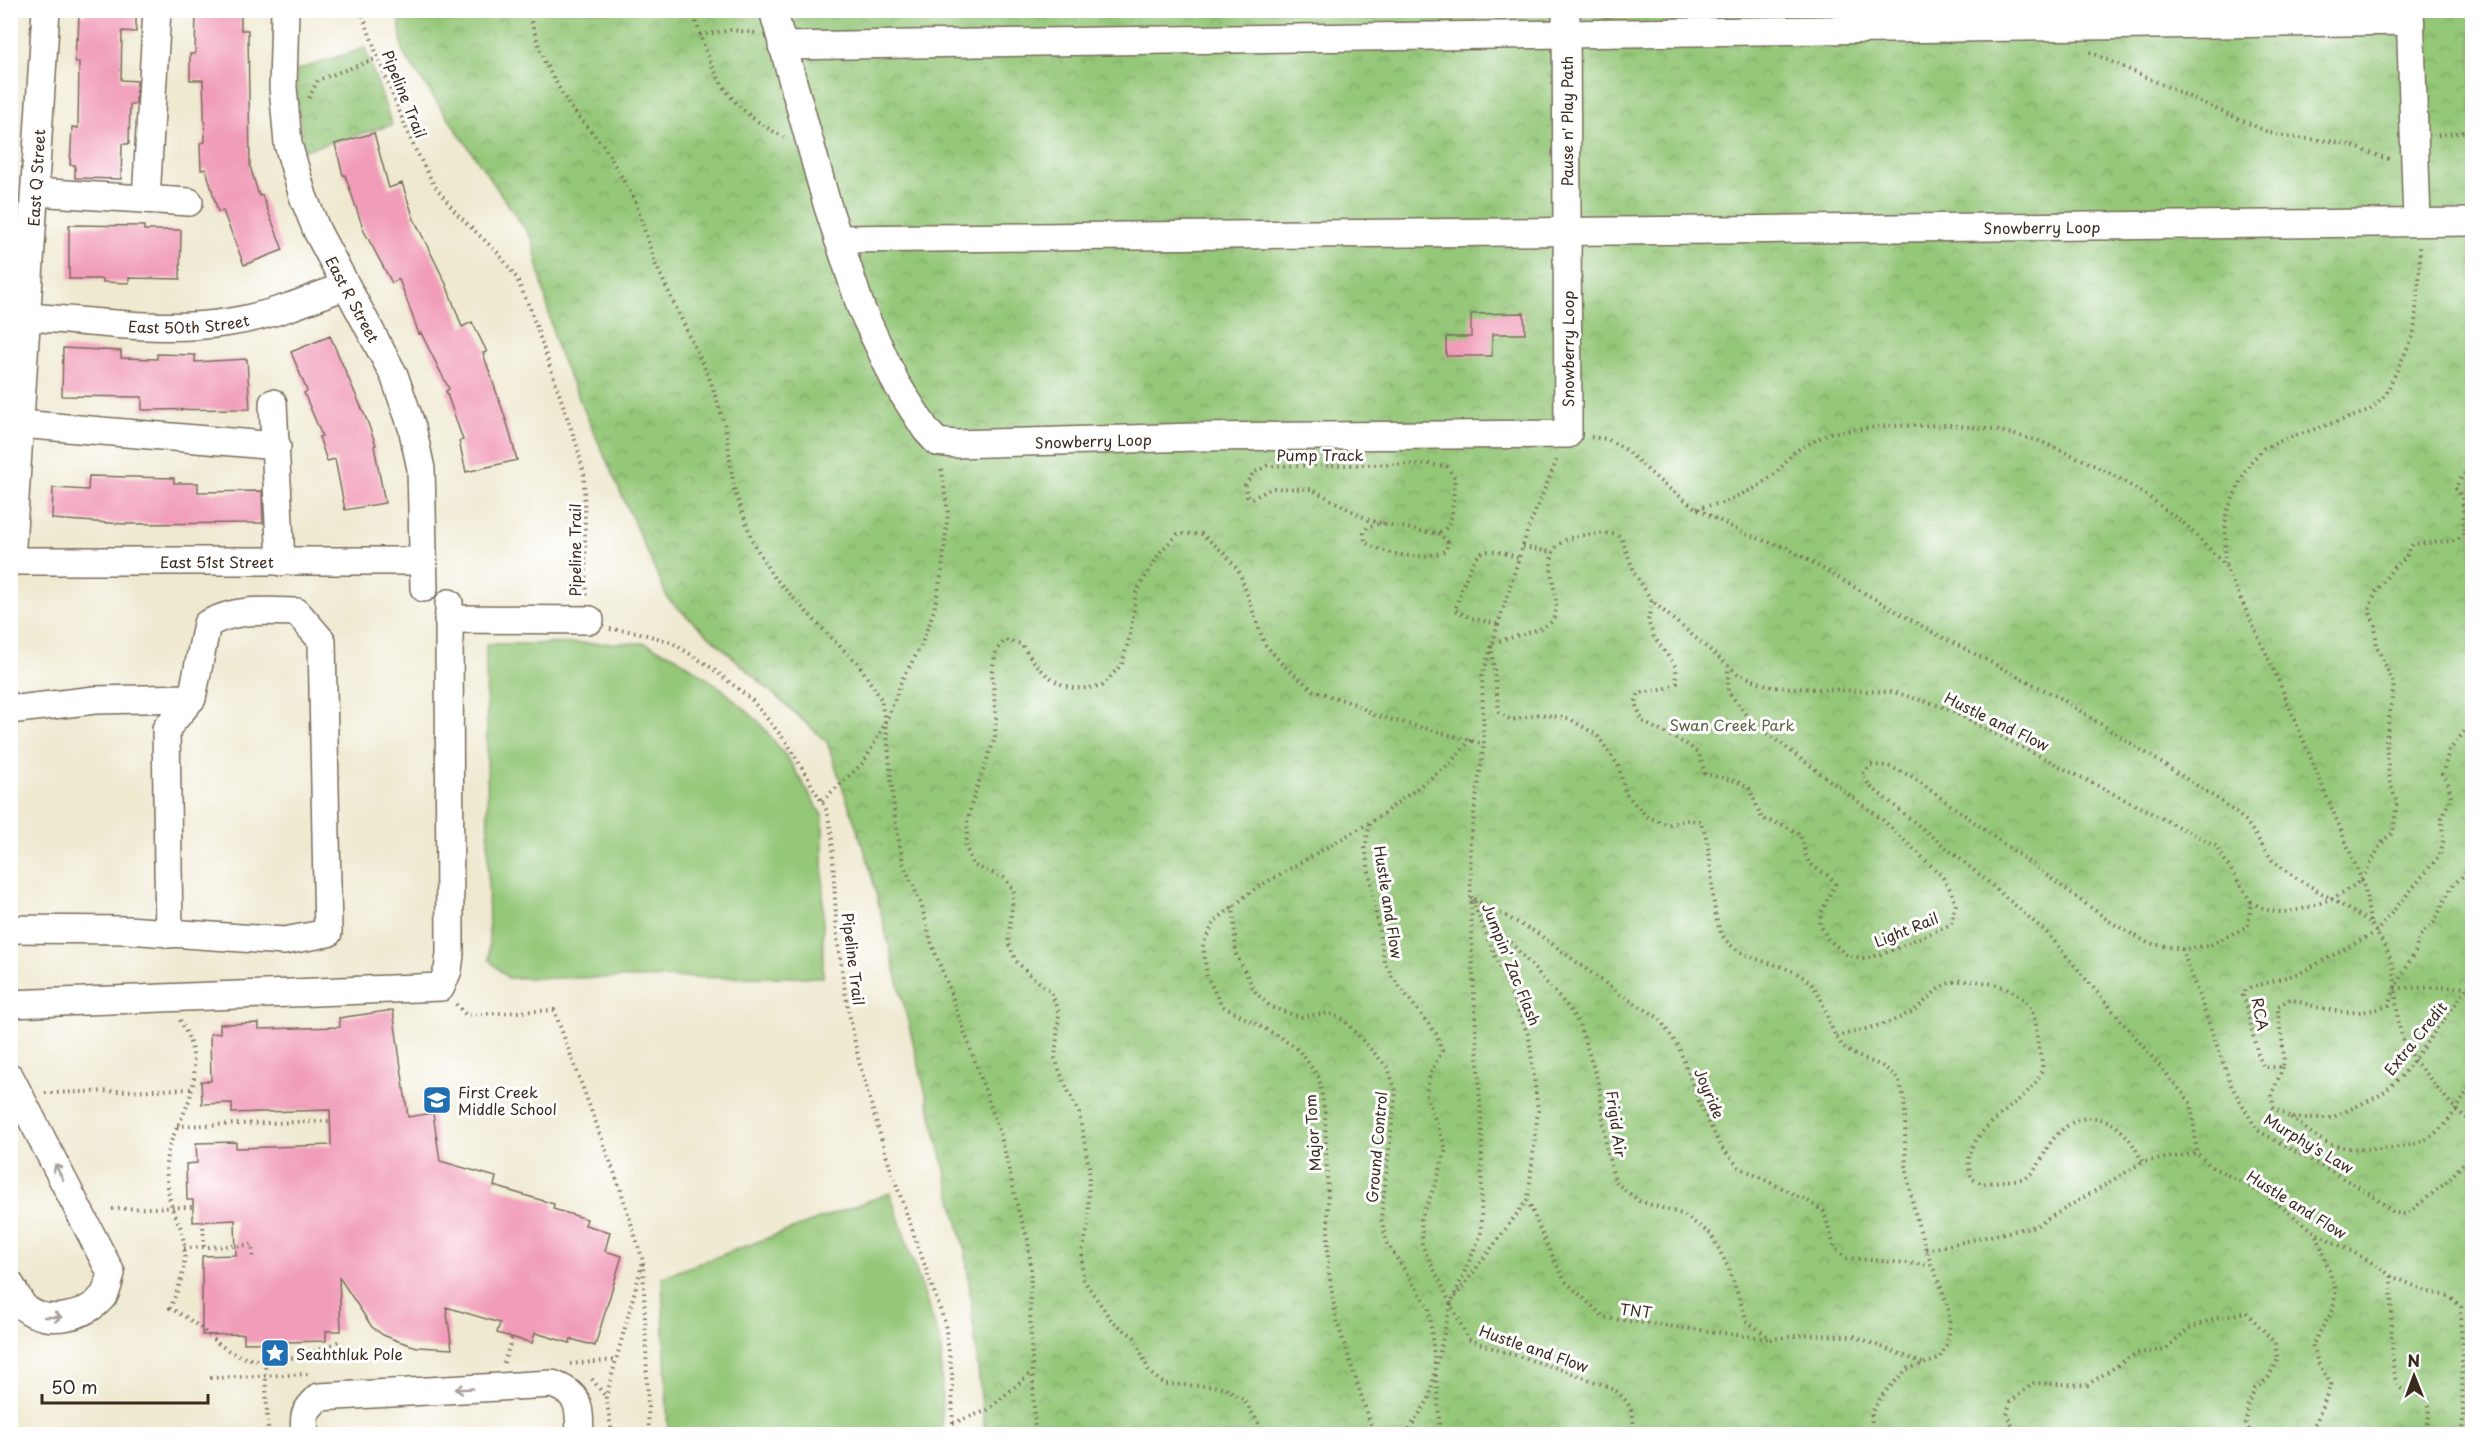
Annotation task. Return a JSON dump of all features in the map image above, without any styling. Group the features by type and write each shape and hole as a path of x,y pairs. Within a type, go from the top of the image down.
{"street":[{"name":"East Q Street","path":"11,561 17,415 27,317 26,206 46,10"},
{"path":"146,199 157,10"},
{"name":"East R Street","path":"285,10 283,87 288,144 306,205 344,286 394,375 412,427 421,469 424,588"},
{"path":"772,10 838,239 861,308 896,383 926,430 937,442"},
{"path":"782,46 1566,22 2410,16 2417,222"},
{"name":"Pause n' Play Path","path":"1566,22 1567,231"},
{"path":"26,206 146,199 189,202"},
{"name":"Snowberry Loop","path":"937,442 982,444 1197,437 1568,434 1567,231 2472,222"},
{"path":"838,239 1567,231"},
{"name":"East 50th Street","path":"27,317 150,325 229,322 272,312 344,286"},
{"path":"273,403 277,446 281,562"},
{"path":"17,415 277,446"},
{"name":"East 51st Street","path":"11,561 423,561"},
{"path":"10,929 127,930 169,934 284,941 328,933 322,641 297,612 248,611 224,615 207,624 192,698 166,729 169,934"},
{"path":"19,1004 441,987 448,970 450,954 448,611 590,620"},
{"path":"10,706 18,709 95,700 192,698"},
{"path":"10,1077 111,1273 106,1293 90,1309 64,1317 39,1317 23,1306 10,1284"},
{"path":"305,1434 306,1409 319,1397 552,1384 568,1390 578,1403 580,1434"}],"path":[{"name":"Pipeline Trail","path":"361,10 412,143 434,185 456,213 499,254 516,278 530,308 578,449 584,475 586,609 590,620 601,627 636,632 671,642 709,666 751,699 781,735 828,810 832,837 837,939 846,998 859,1062 887,1158 945,1323 952,1374 953,1434"},
{"path":"527,10 545,63 570,107 603,145 635,200 655,263 711,382 726,429 734,489 753,542 772,575 857,662 878,692 885,724 895,819 903,863 921,904 932,945 950,988 982,1087 1001,1136 1019,1213 1028,1240 1031,1269 1030,1313 1035,1434"},
{"path":"692,10 713,72 738,104 761,125 812,150"},
{"path":"700,35 731,30 767,37 782,46"},
{"path":"2082,49 2270,133 2345,144 2383,158 2396,159 2440,134 2472,131"},
{"path":"308,104 318,80 378,58"},
{"path":"2225,565 2226,513 2249,464 2264,448 2369,411 2386,394 2414,334 2420,261 2417,222"},
{"path":"1696,508 1722,503 1757,487 1776,473 1795,451 1830,433 1907,426 1951,425 1996,430 2039,441 2119,478 2186,525 2225,565 2277,677 2362,879 2370,922 2386,948 2394,969 2398,1020 2403,1041 2414,1060 2456,1110 2472,1122"},
{"path":"1406,1434 1429,1398 1451,1303 1481,1234 1482,1137 1472,958 1470,843 1484,744 1482,676 1528,529 1568,434 1607,439 1626,450 1663,484 1696,508 1745,534 1787,548 1932,632 2060,698 2221,801 2246,820 2272,860 2293,876 2370,922"},
{"path":"822,801 864,762 885,724 903,678 921,646 934,610 942,571 948,513 937,442"},
{"path":"1926,1250 2036,1226 2143,1162 2197,1152 2191,1103 2047,933 1981,876 1871,788 1862,775 1871,765 1888,766 1911,776 2112,922 2148,943 2182,949 2208,946 2248,926 2251,902 2274,912 2294,910 2332,899 2353,888 2374,862 2384,838 2393,833 2397,804 2389,780 2386,738 2394,684 2377,647 2375,625 2369,610 2371,601 2394,567 2406,558 2413,544 2453,541 2465,532 2462,498 2455,488 2472,462"},
{"name":"Pump Track","path":"1419,464 1447,468 1455,478 1452,513 1448,526 1443,531 1432,533 1371,521 1311,489 1272,488 1251,499 1247,496 1245,485 1253,473 1267,466 1419,464"},
{"path":"1384,523 1368,526 1365,542 1390,554 1437,555 1446,550 1448,542 1440,534 1432,533"},
{"name":"Hustle and Flow","path":"1553,552 1562,541 1571,536 1606,532 1621,537 1635,574 1652,601 1738,674 1772,687 1893,692 1941,706 2216,846 2251,902"},
{"path":"1265,1434 1244,1400 1224,1387 1164,1384 1150,1373 1134,1337 1112,1321 1083,1279 1082,1252 1088,1227 1089,1167 1079,1113 1055,1058 1059,1014 1051,991 1016,961 1008,942 1014,890 1004,878 973,865 966,847 972,801 994,738 996,718 992,671 996,651 1005,640 1021,644 1050,678 1074,688 1102,686 1122,664 1130,635 1136,593 1160,552 1179,534 1202,534 1224,553 1239,571 1264,643 1283,665 1313,690 1355,704 1374,715 1484,744"},
{"path":"1491,644 1545,628 1553,621 1558,607 1551,575 1553,552 1523,547"},
{"path":"1497,624 1472,618 1455,610 1476,556 1485,550 1502,552 1519,558"},
{"name":"Light Rail","path":"1652,601 1648,621 1654,637 1676,667 1677,683 1662,690 1639,693 1635,704 1643,722 1688,745 1699,754 1705,774 1736,781 1749,788 1762,819 1784,825 1800,834 1808,861 1815,868 1832,876 1835,884 1821,913 1820,924 1828,939 1848,956 1864,958 1883,954 1952,924 1956,904 1942,876 1884,821 1752,722 1728,691 1728,666"},
{"path":"2472,628 2467,647 2472,664"},
{"path":"1491,644 1499,712 1511,720 1541,714 1570,719 1597,735 1618,765 1626,794 1646,816 1668,825 1685,820 1700,821 1707,834 1717,918 1724,938 1740,952 1798,974 1812,984 1822,1000 1836,1037 1846,1050 1886,1069 1898,1082 1903,1098 1905,1162 1909,1188 1926,1250 1947,1304 1949,1338 1939,1359 1907,1370 1884,1393 1872,1412 1871,1434"},
{"name":"RCA","path":"2472,722 2449,751 2442,774 2448,782 2451,797 2442,818 2444,842 2440,855 2376,932 2300,973 2246,989 2243,996 2250,1015 2255,1051 2264,1067 2283,1067 2285,1052 2278,1026 2278,1006 2290,999 2341,1013 2373,1012 2389,1005 2395,988 2415,952 2419,937 2434,922 2452,886 2464,875 2472,862"},
{"path":"1370,823 1447,766 1471,740"},
{"name":"Hustle and Flow","path":"1370,823 1365,848 1384,960 1393,978 1436,1034 1442,1051 1430,1074 1426,1094 1446,1149 1437,1180 1421,1219 1422,1245 1468,1339 1494,1350 1571,1372 1615,1390 1631,1406 1634,1428 1631,1434"},
{"name":"Major Tom","path":"1370,823 1253,890 1214,922 1203,944 1207,976 1221,1005 1299,1050 1319,1078 1325,1114 1328,1268 1337,1322 1374,1434"},
{"name":"Jumpin' Zac Flash","path":"1451,1303 1527,1199 1538,1112 1529,1037 1471,897"},
{"name":"Joyride","path":"1471,897 1536,933 1620,994 1659,1018 1679,1048 1701,1107 1721,1147 1739,1167 1808,1201 1824,1212 1835,1249 1847,1257 1931,1264"},
{"name":"Frigid Air","path":"1471,897 1568,1007 1579,1024 1599,1084 1607,1151 1615,1182 1639,1201 1682,1214 1711,1234 1729,1269 1747,1322 1771,1339"},
{"name":"Ground Control","path":"1233,906 1236,954 1256,993 1271,1007 1300,1017 1329,1013 1344,1020 1388,1068 1396,1091 1381,1218 1388,1243 1429,1308 1440,1434"},
{"name":"Murphy's Law","path":"2182,949 2232,1087 2257,1130 2371,1194 2394,1213 2406,1214 2449,1180 2472,1153"},
{"path":"1836,1037 1892,1020 1916,1009 1950,981 1972,981 2001,987 2022,997 2032,1011 2037,1028 2038,1048 2043,1060 2040,1075 2028,1091 1984,1129 1972,1149 1968,1167 1972,1179 1983,1184 1993,1180 2026,1178 2038,1167 2051,1143 2067,1125 2080,1118 2094,1117 2111,1124 2127,1137 2143,1162"},
{"name":"Extra Credit","path":"2291,1118 2331,1118 2381,1095 2401,1077 2471,987 2472,982"},
{"path":"441,987 466,1015 554,1010 620,1188 643,1261 649,1434"},
{"path":"2395,988 2471,987"},
{"path":"177,1014 189,1035 194,1053 195,1078 168,1149 166,1167 172,1208 182,1233 185,1260 180,1285 170,1308 195,1323 224,1348 243,1357 266,1361 291,1358 339,1341"},
{"path":"2283,1067 2272,1094 2273,1108 2329,1143 2355,1149 2390,1148 2426,1139 2452,1117 2472,1083"},
{"path":"44,1093 192,1089"},
{"path":"177,1126 331,1121"},
{"name":"Hustle and Flow","path":"2197,1152 2212,1167 2266,1195 2316,1233 2368,1260 2391,1276 2429,1292 2449,1296 2461,1307 2462,1434"},
{"name":"TNT","path":"1527,1199 1565,1281 1605,1318 1771,1339"},
{"path":"112,1209 193,1207"},
{"path":"203,1221 204,1246"},
{"path":"2308,1434 2317,1420 2331,1384 2318,1363 2312,1345 2318,1331 2333,1310 2336,1290 2316,1233"},
{"path":"183,1248 252,1245 253,1260"},
{"path":"612,1434 606,1397 643,1261"},
{"path":"2391,1276 2397,1384 2403,1390 2427,1397 2431,1409 2429,1421 2421,1434"},
{"path":"2019,1434 2015,1432 2007,1415 2010,1402 2034,1383 2087,1385 2137,1353 2165,1350 2190,1328 2216,1318 2246,1312 2275,1343 2278,1359 2268,1378 2255,1389 2248,1405 2246,1424 2250,1434"},
{"path":"1771,1339 1803,1335 1854,1336 1925,1364"},
{"path":"503,1366 512,1337"},
{"path":"566,1364 616,1360"},
{"path":"266,1361 268,1434"},
{"path":"953,1423 988,1410 1032,1372"}],"green space":[{"name":"Swan Creek Park","path":"398,11 2472,11 2472,1434 985,1434 966,1255 868,861 827,742 668,599 557,349 532,239 403,53"},
{"path":"365,48 392,125 304,150 297,94 297,70"},
{"path":"645,643 676,657 721,688 759,722 789,760 823,817 823,977 508,978 489,960 486,644"},
{"path":"890,1193 941,1344 942,1434 668,1434 662,1277"}],"building":[{"path":"86,10 136,10 136,32 122,31 121,80 137,81 136,104 130,104 129,144 122,144 121,179 75,178 75,165 70,165 72,127 78,128 79,62 75,62 76,38 78,39 79,15 86,15"},
{"path":"196,13 241,14 241,30 248,30 250,166 259,196 262,195 283,250 244,265 223,211 218,212 206,169 201,170 200,143 205,142 203,80 190,80 190,54 195,54"},
{"path":"374,133 389,188 402,183 414,219 446,284 462,327 472,322 487,352 483,353 517,460 466,472 459,441 463,440 446,391 449,389 421,333 419,334 399,279 392,283 364,231 345,175 343,175 335,144"},
{"path":"69,225 144,226 144,230 181,230 180,279 129,278 129,283 103,282 103,279 69,279"},
{"path":"1524,313 1525,334 1492,334 1492,356 1446,356 1446,337 1471,337 1471,314"},
{"path":"330,336 376,445 374,446 385,503 345,510 335,459 327,461 319,437 322,436 304,393 307,391 291,352"},
{"path":"63,348 121,351 121,358 157,359 157,354 195,355 195,362 247,359 250,409 142,410 142,397 62,396"},
{"path":"89,476 174,478 174,483 198,483 198,492 262,491 263,523 124,524 52,519 53,488 88,490"},
{"path":"393,1010 408,1117 433,1113 440,1161 496,1177 494,1186 554,1204 553,1209 587,1219 585,1225 610,1232 605,1251 622,1256 595,1346 571,1339 570,1343 535,1333 532,1343 497,1333 500,1323 446,1307 452,1349 417,1347 383,1335 372,1327 339,1277 341,1331 326,1331 326,1341 244,1343 244,1334 202,1335 202,1256 236,1255 235,1220 193,1222 193,1200 187,1200 186,1164 197,1163 196,1143 236,1142 236,1148 331,1145 330,1110 232,1113 232,1103 202,1104 201,1081 211,1081 210,1034 220,1033 220,1024 259,1023 259,1029 340,1027 339,1018"}],"place":[{"name":"First Creek Middle School","path":"437,1100"},
{"name":"Seahthluk Pole","path":"275,1353"}]}
